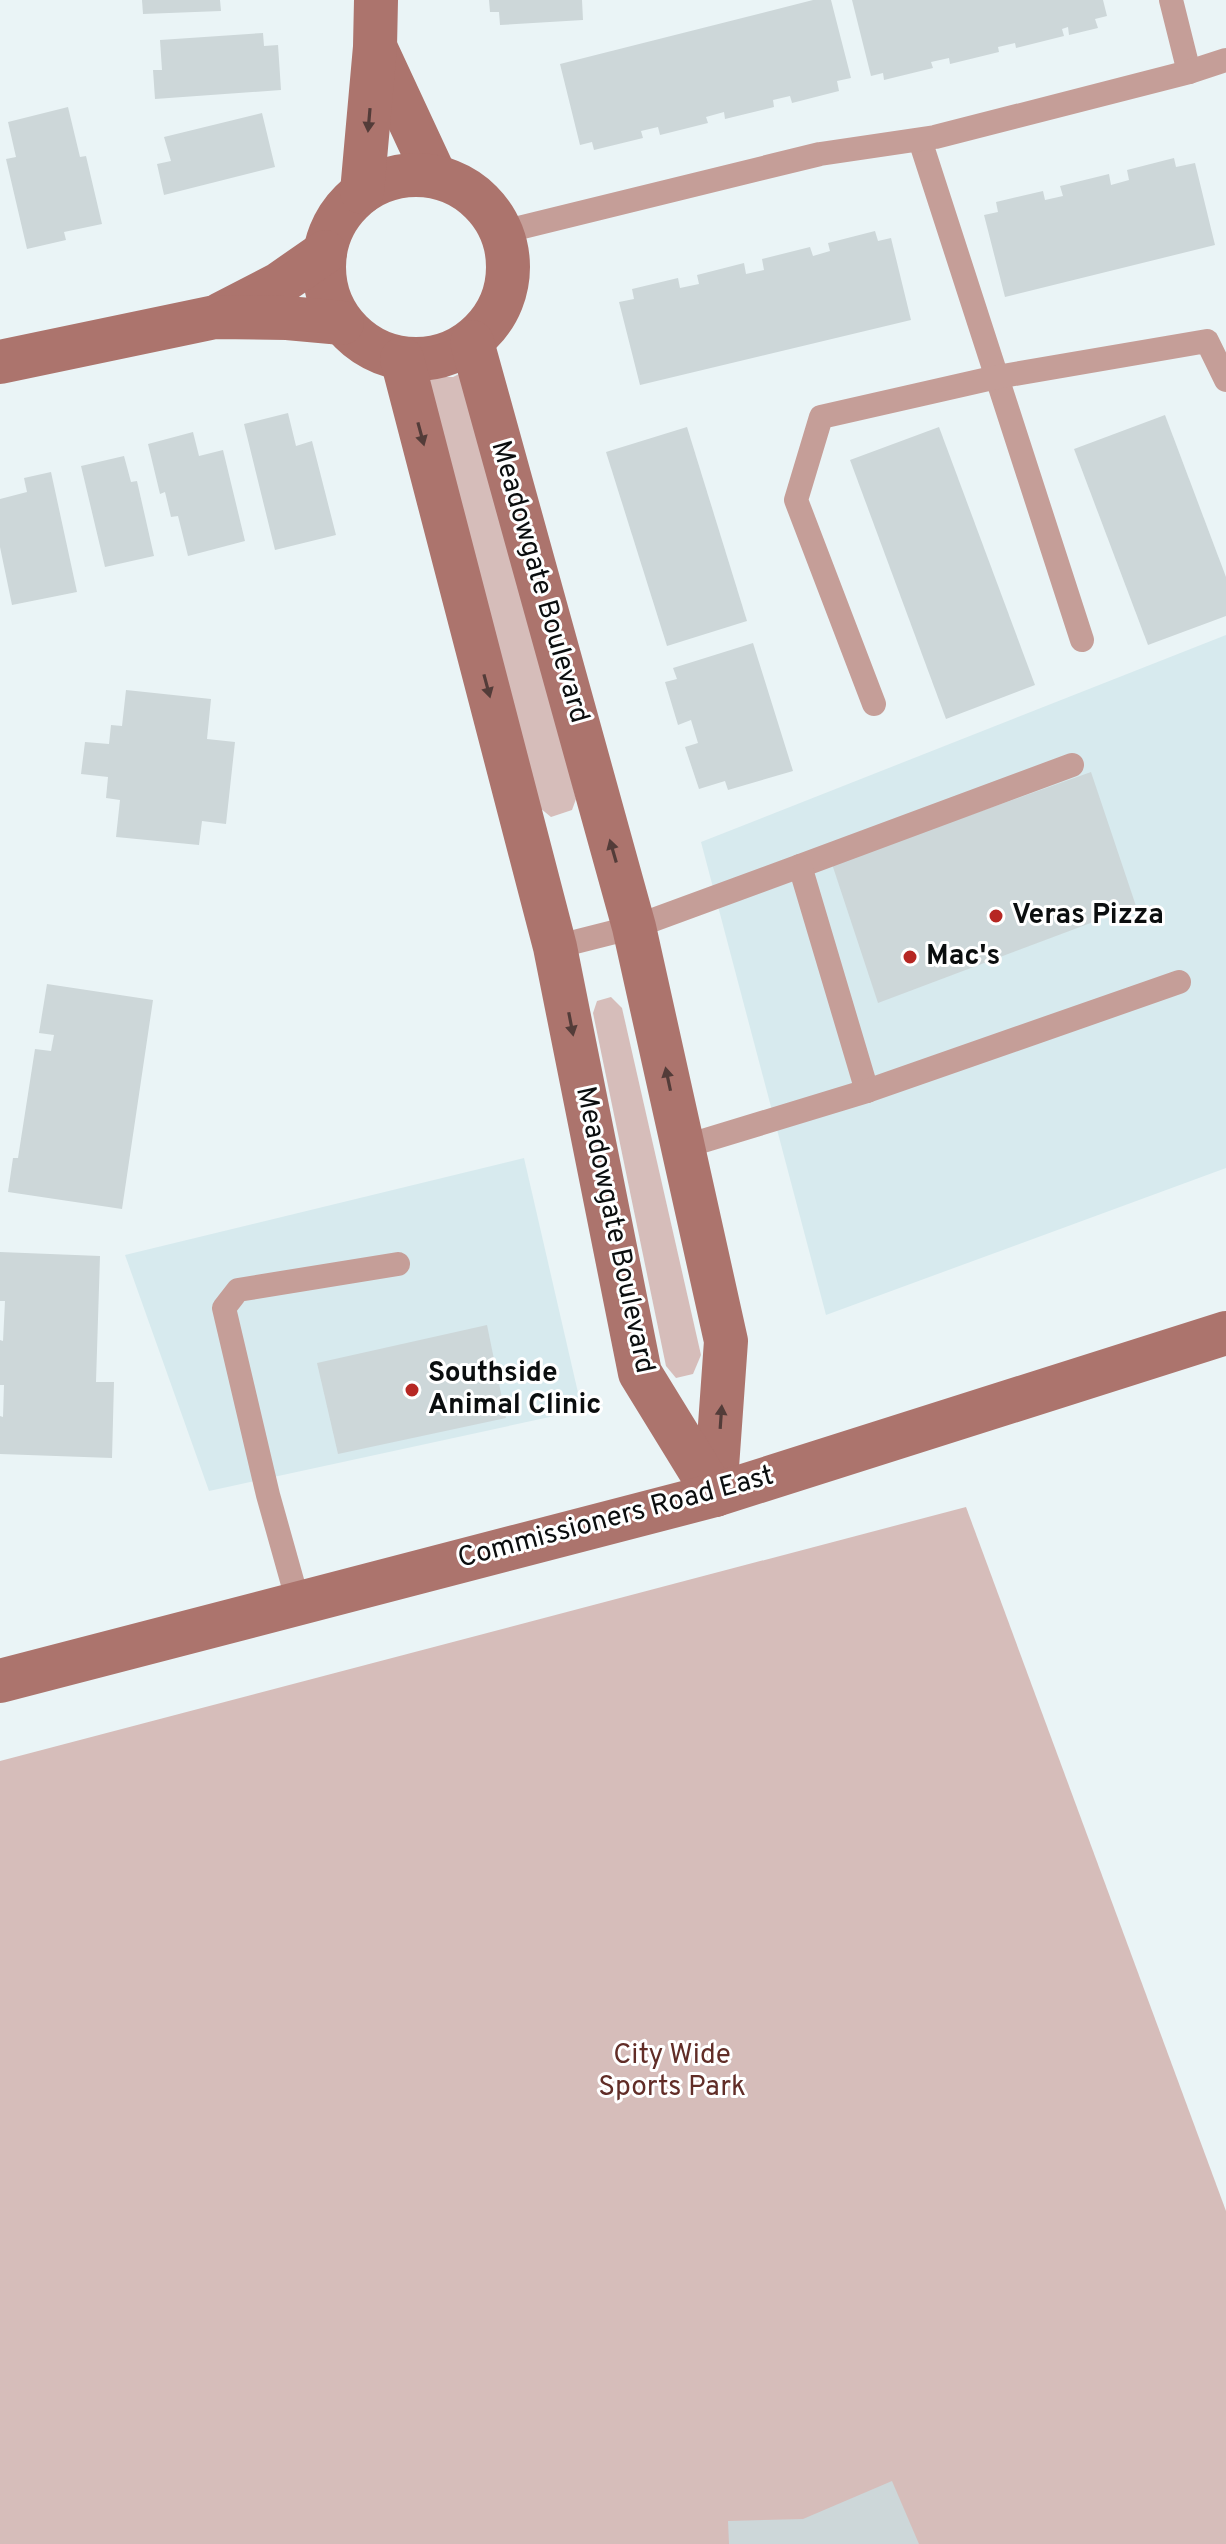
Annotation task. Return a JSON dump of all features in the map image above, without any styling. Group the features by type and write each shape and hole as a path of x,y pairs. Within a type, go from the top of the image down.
{"street":[{"path":"362,192 375,47 376,0"},
{"path":"375,47 435,176"},
{"path":"396,176 435,176 467,189 493,214 508,247 509,282 496,315 472,342 438,358 402,359 369,347 342,323 330,302 324,277 325,252 338,218 362,192 396,176"},
{"path":"215,317 279,284 325,252"},
{"path":"0,362 215,317 342,323"},
{"name":"Meadowgate Boulevard","path":"472,342 634,927 726,1341 715,1495"},
{"name":"Meadowgate Boulevard","path":"402,359 555,947 640,1373 715,1495"},
{"name":"Commissioners Road East","path":"0,1681 715,1495 1226,1333"}],"lane":[{"path":"1171,0 1189,72"},
{"path":"502,232 820,154 920,140 1226,60"},
{"path":"920,140 1082,640"},
{"path":"874,704 796,500 821,417 997,377 1207,341 1226,380"},
{"path":"555,947 634,927 1072,765"},
{"path":"800,866 867,1091"},
{"path":"683,1147 867,1091 1179,982"},
{"path":"298,1602 268,1495 224,1308 238,1290 398,1264"}],"shaded area":[{"path":"1226,635 1226,1168 826,1315 701,842"},
{"path":"524,1158 582,1410 209,1491 125,1255"}],"green space":[{"path":"467,370 576,799 572,810 551,817 540,808 426,377 453,377"},
{"path":"611,997 622,1008 701,1355 693,1374 676,1378 666,1366 593,1013 597,1001"},
{"name":"City Wide Sports Park","path":"966,1507 1226,2211 1226,2544 0,2544 0,1761"}],"building":[{"path":"142,0 220,0 221,11 143,14"},
{"path":"489,0 582,0 583,20 500,25 499,12 490,12"},
{"path":"813,0 831,0 851,78 837,81 839,91 792,103 790,96 773,100 774,107 725,119 724,112 706,117 708,123 660,135 658,127 641,131 643,138 594,150 592,142 580,145 560,64"},
{"path":"852,0 1103,0 1107,16 1095,19 1098,28 1069,35 1068,27 1062,29 1064,36 1016,48 1015,43 998,47 999,52 950,64 949,58 931,62 933,68 884,80 883,73 871,76"},
{"path":"263,33 264,46 278,45 281,90 155,99 153,70 162,70 160,40"},
{"path":"68,107 80,157 86,156 102,224 64,232 66,240 27,249 6,159 16,157 8,122"},
{"path":"262,113 275,167 164,195 157,164 171,161 164,137"},
{"path":"1174,158 1176,167 1195,163 1215,245 1005,297 984,215 998,212 996,202 1043,191 1045,200 1063,196 1060,186 1109,174 1111,185 1129,180 1127,170"},
{"path":"875,231 878,241 891,238 911,320 640,385 619,302 634,299 632,289 678,278 680,288 699,284 697,275 744,263 746,274 764,270 762,259 810,247 813,256 830,251 828,243"},
{"path":"288,413 296,446 312,441 336,535 275,550 244,424"},
{"path":"1165,415 1226,577 1226,616 1148,645 1074,449"},
{"path":"687,427 747,621 667,646 606,452"},
{"path":"939,427 1035,685 946,719 850,460"},
{"path":"193,432 199,456 223,450 245,541 188,556 178,516 171,517 165,492 160,494 148,444"},
{"path":"124,456 131,482 137,481 154,556 105,567 81,466"},
{"path":"51,472 77,592 12,605 0,547 0,499 27,492 24,478"},
{"path":"753,643 793,771 728,790 725,781 699,789 685,747 698,743 691,720 678,725 665,682 677,679 673,668"},
{"path":"126,690 211,699 207,739 235,742 226,824 202,821 199,845 116,837 120,800 106,798 108,777 81,774 85,742 109,744 111,725 122,726"},
{"path":"1091,772 1136,906 878,1003 832,864"},
{"path":"47,984 153,1000 122,1209 8,1192 13,1158 18,1158 35,1049 51,1051 54,1035 39,1033"},
{"path":"0,1252 100,1256 96,1382 114,1382 112,1458 0,1454 4,1385 0,1385 0,1340 3,1341 5,1301 0,1301"},
{"name":"Southside Animal Clinic","path":"487,1325 506,1418 338,1454 317,1363"},
{"path":"892,2481 919,2544 729,2544 728,2521 803,2519"}],"place":[{"name":"Veras Pizza","path":"996,916"},
{"name":"Mac's","path":"910,957"},
{"name":"Southside Animal Clinic","path":"412,1390"}]}
